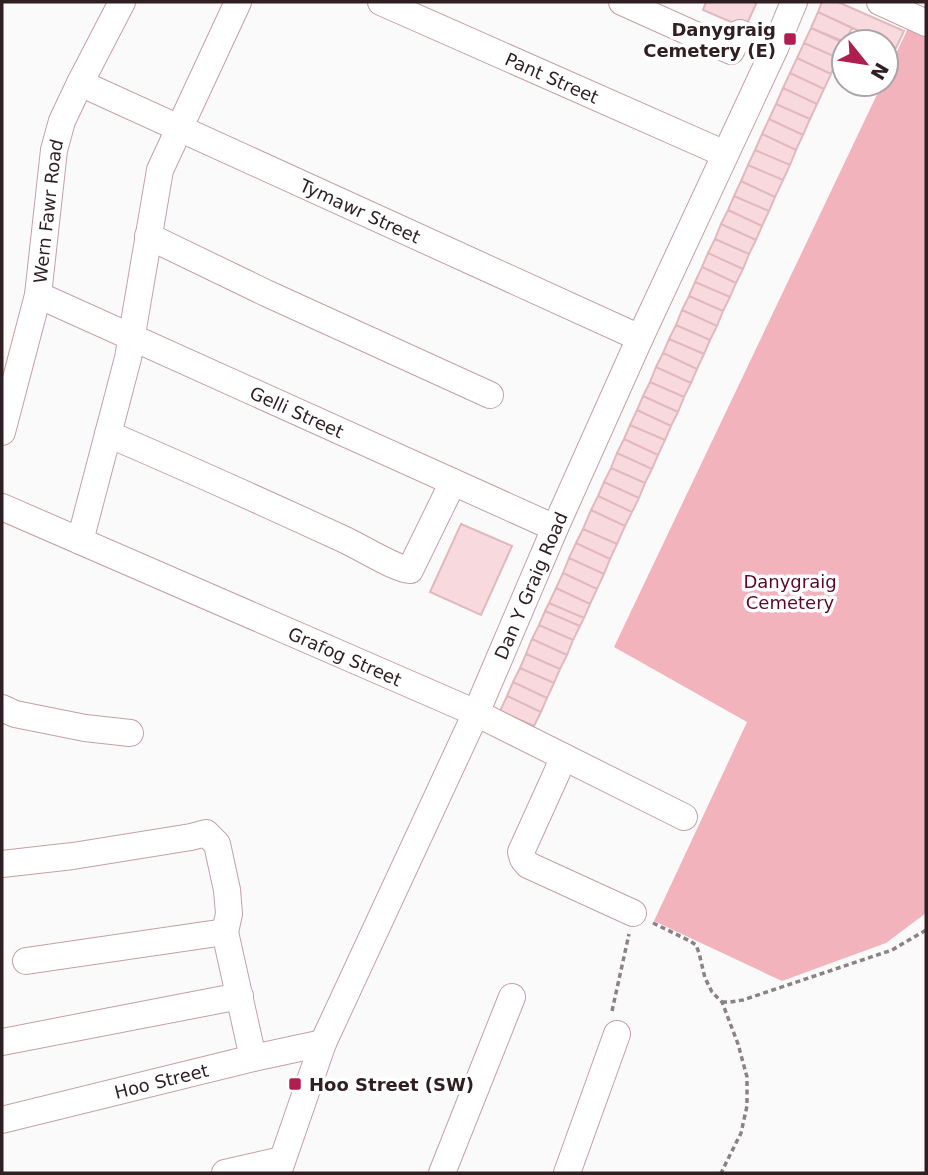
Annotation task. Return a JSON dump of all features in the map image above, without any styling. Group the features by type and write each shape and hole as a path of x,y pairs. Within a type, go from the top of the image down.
{"street":[{"name":"Wern Fawr Road","path":"2,432 38,295 54,150 62,121 122,2"},
{"path":"80,541 128,358 160,170 238,2"},
{"name":"Pant Street","path":"381,2 725,154"},
{"path":"622,2 731,51 740,33 775,48"},
{"name":"Dan Y Graig Road","path":"280,1167 323,1042 476,713 555,528 794,2"},
{"path":"880,2 918,19"},
{"name":"Tymawr Street","path":"80,83 640,338"},
{"path":"148,236 490,395"},
{"name":"Gelli Street","path":"38,295 555,528"},
{"path":"108,434 365,549 402,569 410,570 453,482"},
{"name":"Grafog Street","path":"2,507 476,713 684,817"},
{"path":"2,708 15,714 85,728 130,733"},
{"path":"564,757 522,852 523,859 528,865 634,913"},
{"path":"2,864 86,854 206,833 217,844 227,890 229,914 225,932 253,1058"},
{"path":"26,961 225,932"},
{"path":"2,1042 240,996"},
{"path":"442,1173 512,997"},
{"path":"567,1173 617,1034"},
{"name":"Hoo Street","path":"2,1120 323,1042"},
{"path":"225,1173 280,1167"}],"path":[{"path":"617,1034 611,1012 634,913 696,945 705,978 712,992 722,1002 738,1044 747,1077 747,1106 741,1133 721,1173"},
{"path":"722,1002 743,1000 892,950 926,930"}],"green space":[{"name":"Danygraig Cemetery","path":"917,9 926,13 926,913 886,943 782,981 654,921 747,722 614,647 875,98 900,98 900,45"}],"building":[{"path":"706,2 757,2 745,28 703,10"},
{"path":"822,2 838,2 897,28 853,28 818,12"},
{"path":"818,12 852,28 830,28 830,36 811,28"},
{"path":"811,28 830,37 830,54 804,43"},
{"path":"804,43 830,54 830,74 797,58"},
{"path":"797,58 830,74 830,76 824,89 790,73"},
{"path":"790,73 824,89 817,104 783,88"},
{"path":"783,88 817,104 810,119 776,104"},
{"path":"776,104 810,119 803,135 769,119"},
{"path":"769,119 803,135 796,150 762,134"},
{"path":"762,134 796,150 790,165 755,150"},
{"path":"755,150 790,165 783,180 748,165"},
{"path":"748,165 783,180 775,197 741,181"},
{"path":"741,181 775,197 769,211 734,196"},
{"path":"734,196 769,211 762,226 728,210"},
{"path":"728,210 762,226 756,240 721,224"},
{"path":"721,224 756,240 749,254 715,239"},
{"path":"715,239 749,254 743,269 708,253"},
{"path":"708,253 743,269 736,283 702,267"},
{"path":"702,267 736,283 730,297 695,282"},
{"path":"695,282 730,297 723,311 689,296"},
{"path":"689,296 723,311 717,326 682,310"},
{"path":"682,310 717,326 710,340 676,325"},
{"path":"676,325 710,340 704,354 669,339"},
{"path":"669,339 704,354 697,369 663,353"},
{"path":"663,353 697,369 691,383 656,367"},
{"path":"656,367 691,383 684,397 650,382"},
{"path":"650,382 684,397 678,412 643,396"},
{"path":"643,396 678,412 671,426 637,410"},
{"path":"637,410 671,426 665,440 630,425"},
{"path":"630,425 665,440 658,455 624,439"},
{"path":"624,439 658,455 652,469 617,453"},
{"path":"617,453 652,469 645,483 611,468"},
{"path":"611,468 645,483 639,498 604,482"},
{"path":"604,482 639,498 632,512 598,496"},
{"path":"598,496 632,512 625,526 591,510"},
{"path":"591,510 625,526 617,544 583,529"},
{"path":"461,524 512,546 481,615 430,592"},
{"path":"583,529 617,544 610,559 576,543"},
{"path":"576,543 610,559 604,574 569,558"},
{"path":"569,558 604,574 597,589 563,573"},
{"path":"563,573 597,589 590,604 556,588"},
{"path":"556,588 590,604 584,618 549,603"},
{"path":"549,603 584,618 580,626 545,611"},
{"path":"545,611 580,626 573,640 539,625"},
{"path":"539,625 573,640 567,655 532,639"},
{"path":"532,639 567,655 560,669 526,654"},
{"path":"526,654 560,669 554,683 520,668"},
{"path":"520,668 554,683 547,698 513,682"},
{"path":"513,682 547,698 541,712 507,696"},
{"path":"507,696 541,712 534,726 500,711"}],"place":[{"name":"Danygraig Cemetery (E)","path":"790,39"},
{"name":"Hoo Street (SW)","path":"295,1084"}]}
